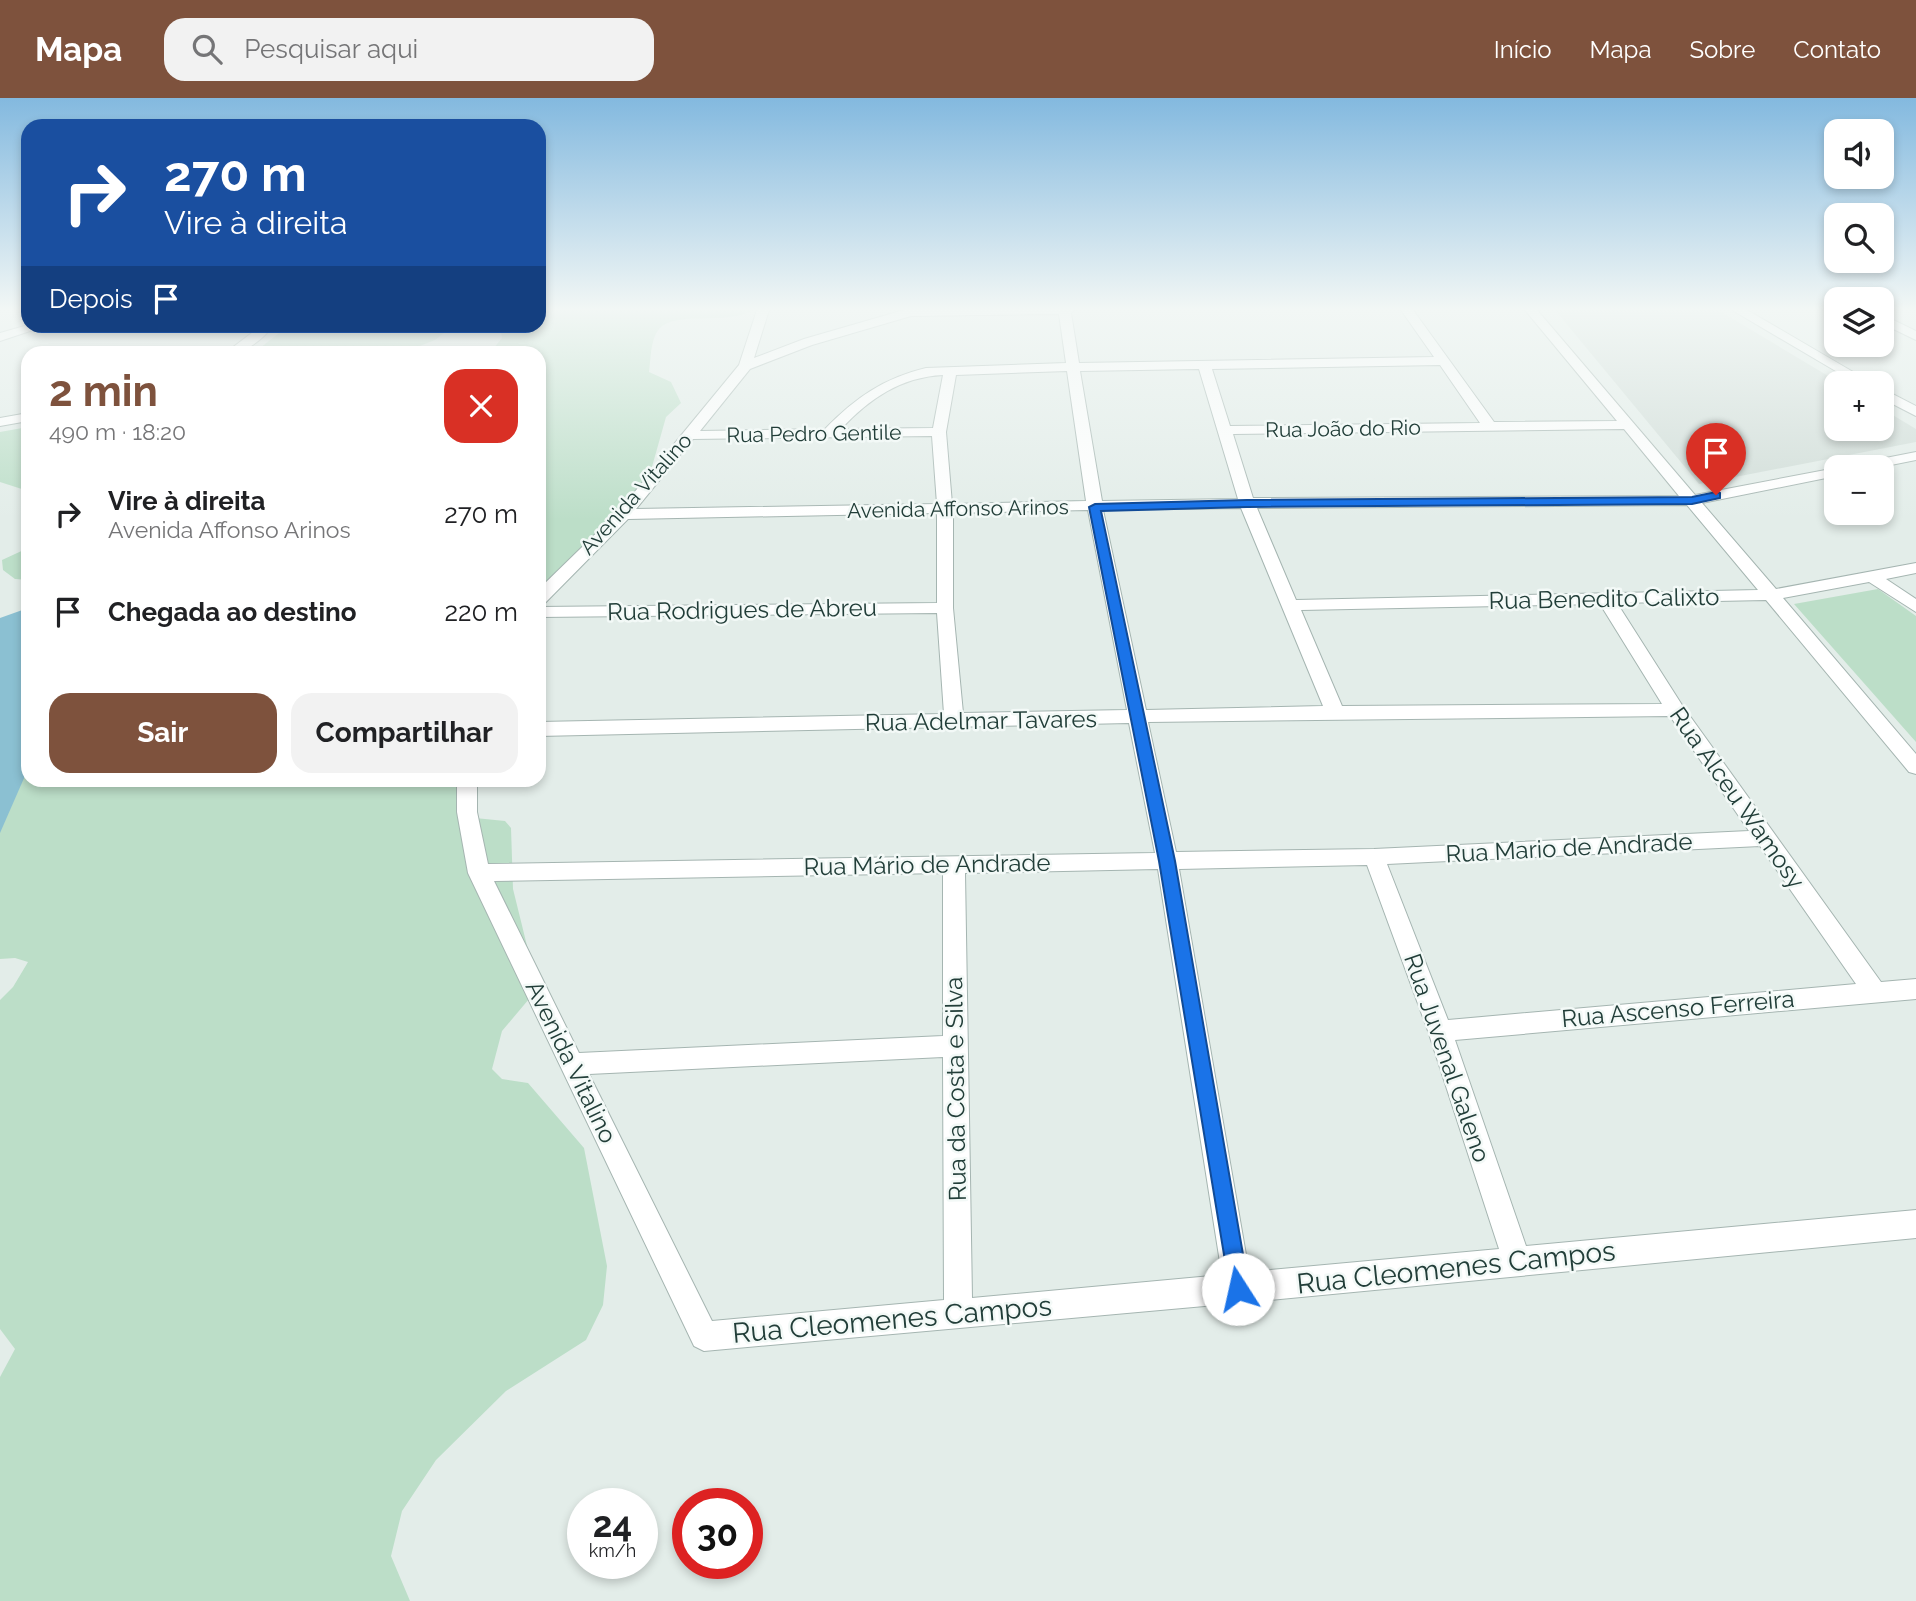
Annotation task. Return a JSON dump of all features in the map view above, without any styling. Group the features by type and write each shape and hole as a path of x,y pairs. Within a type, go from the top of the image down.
{"street":[{"name":"Avenida Vitalino","path":"546,591 624,514 734,380"},
{"path":"829,433 856,405 894,380"},
{"path":"948,380 939,432 945,509 945,608 954,721"},
{"path":"1076,380 1095,507 1167,861 1238,1289"},
{"path":"1209,380 1247,503 1335,712"},
{"path":"1456,380 1491,428"},
{"path":"1591,380 1916,767"},
{"path":"1894,399 1916,412"},
{"path":"0,422 21,418"},
{"name":"Rua João do Rio","path":"1225,430 1629,425"},
{"name":"Rua Pedro Gentile","path":"689,435 939,432"},
{"path":"1894,460 1916,456"},
{"name":"Avenida Affonso Arinos","path":"624,514 1247,503 1692,500 1824,474"},
{"name":"Rua Benedito Calixto","path":"1289,605 1772,595 1916,568"},
{"path":"1873,577 1916,607"},
{"name":"Rua Alceu Wamosy","path":"1606,600 1675,710 1874,991"},
{"name":"Rua Rodrigues de Abreu","path":"546,612 945,608"},
{"name":"Rua Adelmar Tavares","path":"546,729 1335,712 1675,710"},
{"name":"Avenida Vitalino","path":"467,787 467,812 479,873 704,1336"},
{"name":"Rua Mario de Andrade","path":"1374,857 1765,838"},
{"name":"Rua Mário de Andrade","path":"479,873 1374,857"},
{"name":"Rua Juvenal Galeno","path":"1374,857 1440,1031 1517,1260"},
{"name":"Rua da Costa e Silva","path":"954,865 958,1314"},
{"name":"Rua Ascenso Ferreira","path":"1440,1031 1916,989"},
{"path":"572,1064 954,1046"},
{"name":"Rua Cleomenes Campos","path":"704,1336 1238,1289 1517,1260 1916,1224"}],"shaded area":[{"path":"1613,380 1824,380 1824,441 1894,441 1894,416 1916,429 1916,442 1849,455 1824,455 1824,460 1699,484"}],"green space":[{"path":"546,380 671,382 681,403 666,417 648,481 546,586"},
{"path":"21,428 21,489 0,482 0,432"},
{"path":"21,551 21,579 15,579 3,570 2,560"},
{"path":"1878,589 1916,616 1916,742 1794,604"},
{"path":"21,750 21,787 463,787 475,818 505,821 511,828 513,889 533,970 529,999 502,1031 492,1069 502,1079 528,1083 584,1148 607,1266 603,1305 586,1340 506,1391 436,1460 402,1511 391,1556 410,1601 0,1601 0,1377 15,1349 0,1329 0,1000 13,987 28,962 15,958 0,959 0,767"}],"water":[{"path":"21,610 21,785 0,833 0,618"}],"route":[{"path":"1238,1289 1167,861 1095,507 1247,503 1692,500 1716,495"}]}
